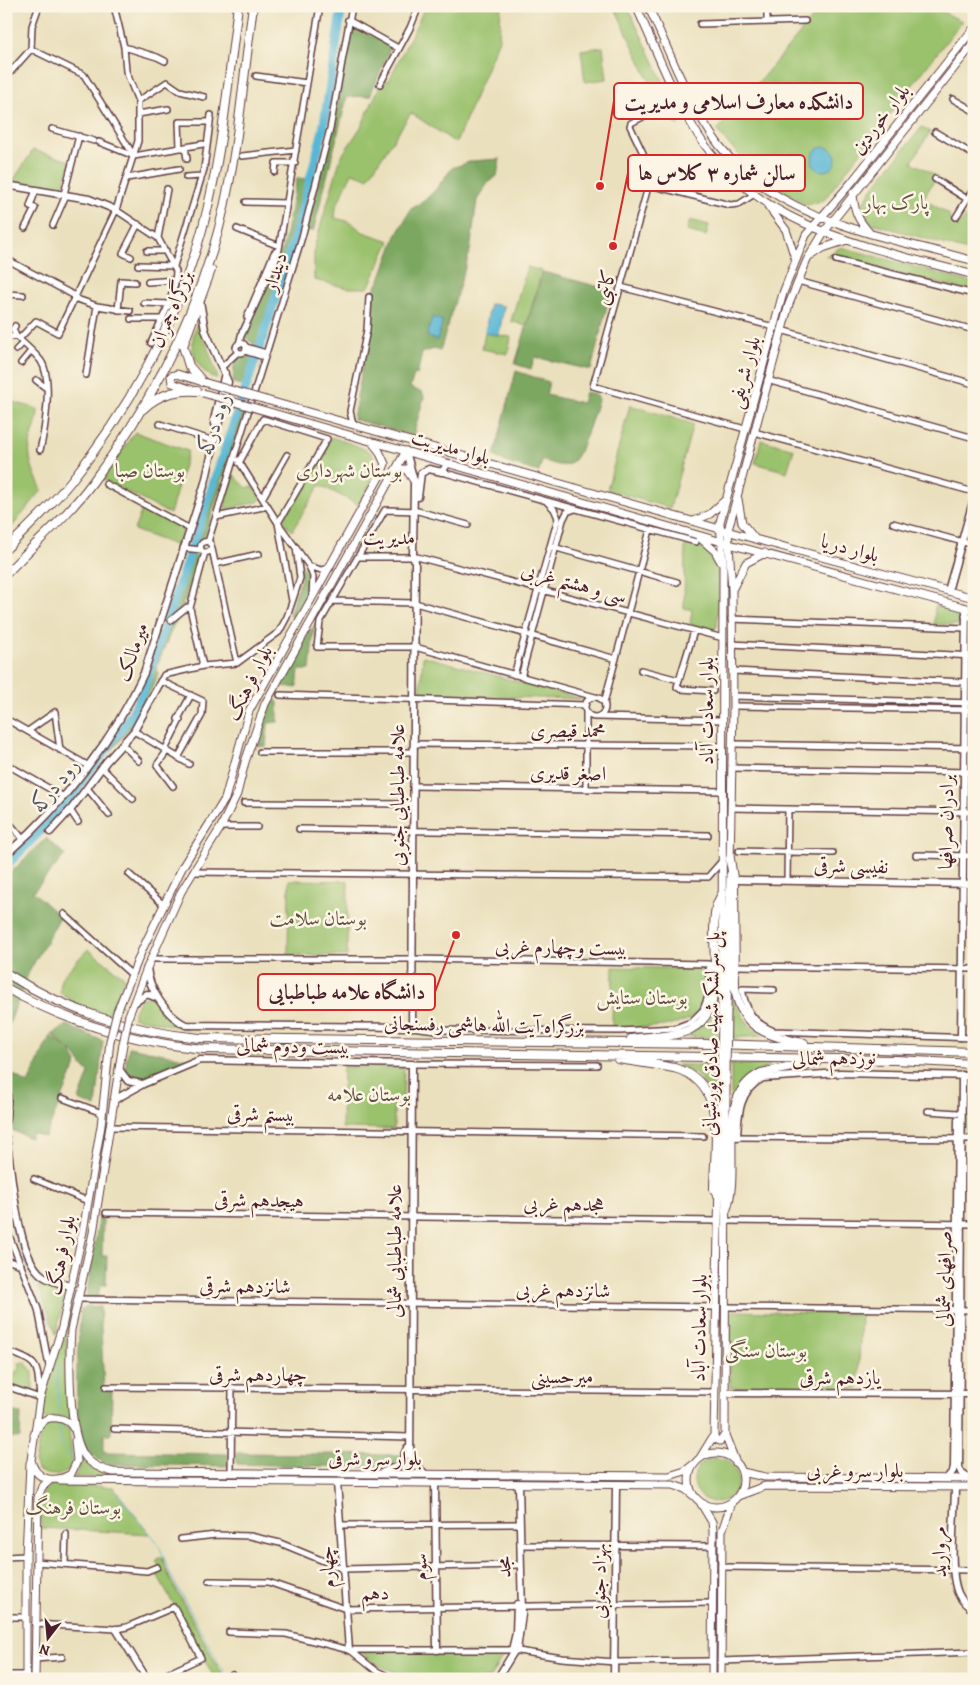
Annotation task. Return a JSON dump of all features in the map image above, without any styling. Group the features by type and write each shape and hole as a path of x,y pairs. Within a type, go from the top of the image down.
{"highway":[{"name":"بزرگراه چمران","path":"6,550 55,500 113,425 147,367 172,316 194,257 213,181 238,6"},
{"name":"بزرگراه چمران","path":"6,574 85,492 136,418 177,343 213,248 231,168 254,6"},
{"path":"203,382 189,366 183,346 212,265 213,248"},
{"path":"136,418 156,398 183,390 200,392"},
{"path":"726,860 734,884 734,988 740,1008 747,1019 760,1031 826,1047"},
{"path":"606,1042 679,1033 696,1026 706,1015 713,995 716,909 722,894"},
{"name":"بزرگراه آیت الله هاشمی رفسنجانی","path":"6,973 37,992 67,1005 133,1027 200,1038 606,1042 974,1052"},
{"name":"بزرگراه آیت الله هاشمی رفسنجانی","path":"6,988 63,1015 138,1038 203,1049 838,1059 974,1064"},
{"path":"591,1055 674,1068 691,1074 703,1084 714,1104 714,1189 718,1195"},
{"path":"726,1210 731,1193 734,1105 745,1083 756,1075 770,1070 838,1059"}],"main road":[{"path":"636,6 678,99 695,130 710,153 732,177 754,195 811,228 974,275"},
{"path":"648,6 694,103 720,146 740,169 762,187 784,201 832,222 974,261"},
{"name":"بلوار خوردین","path":"811,228 974,28"},
{"name":"بلوار خوردین","path":"824,232 853,193 974,43"},
{"path":"853,193 856,215 869,232"},
{"path":"765,202 786,230 795,260"},
{"name":"بلوار شریفی","path":"719,528 786,282 811,228"},
{"name":"بلوار شریفی","path":"728,530 781,330 807,260 824,232"},
{"path":"807,260 823,248 849,240"},
{"name":"بلوار مدیریت","path":"719,528 178,374 174,374 171,377 171,382 174,384 200,392 720,541"},
{"path":"750,410 759,412"},
{"path":"371,441 379,451 385,464 394,462 397,469 406,470 414,481"},
{"name":"بلوار فرهنگ","path":"74,1432 71,1330 79,1298 111,1127 122,1044 132,1005 142,978 192,872 221,827 238,794 245,762 265,704 406,451"},
{"name":"بلوار فرهنگ","path":"34,1436 40,1398 72,1286 102,1113 110,1041 117,1012 132,975 183,866 225,799 240,738 249,711 312,602 385,464"},
{"path":"538,489 545,486 540,478"},
{"path":"738,493 742,523 755,539"},
{"path":"694,521 710,514 726,498"},
{"path":"651,521 661,521 663,517 653,509"},
{"name":"بلوار دریا","path":"719,528 974,598"},
{"name":"بلوار سعادت آباد","path":"719,528 723,564 722,791 726,860"},
{"name":"بلوار سعادت آباد","path":"722,894 731,808 733,744 732,590 728,530"},
{"path":"692,533 715,551 723,564"},
{"name":"بلوار دریا","path":"720,541 974,610"},
{"path":"790,559 792,549"},
{"path":"732,590 746,563 765,553"},
{"path":"722,675 733,673"},
{"name":"پل سرلشکر شهید صادق پورشیانی","path":"718,1195 723,1075 726,860"},
{"name":"پل سرلشکر شهید صادق پورشیانی","path":"722,894 724,1010"},
{"name":"پل سرلشکر شهید صادق پورشیانی","path":"723,1075 726,1210"},
{"name":"بلوار سعادت آباد","path":"714,1435 718,1195"},
{"name":"بلوار سعادت آباد","path":"726,1210 725,1434 736,1463"},
{"path":"72,1286 79,1298"},
{"path":"26,1677 26,1556 31,1460 34,1436 40,1424 50,1418 68,1421 74,1432 77,1461 76,1468 71,1474 58,1480 50,1480 37,1473 31,1460"},
{"name":"بلوار سرو شرقی","path":"74,1432 83,1454 94,1464 106,1471 669,1476 685,1471 694,1464"},
{"path":"712,1679 712,1522 700,1502 694,1496 688,1480 694,1464 700,1458 714,1435 715,1439 720,1441 725,1434"},
{"path":"700,1458 716,1453 724,1454 736,1463 742,1472 742,1489 732,1502 722,1531 721,1679"},
{"name":"بلوار سرو غربی","path":"742,1472 765,1477 972,1479"},
{"path":"410,1474 410,1483"},
{"path":"35,1679 38,1497 42,1487 50,1480"},
{"name":"بلوار سرو شرقی","path":"58,1480 673,1485 685,1489 694,1496"},
{"name":"بلوار سرو غربی","path":"738,1496 765,1486 974,1487"},
{"path":"700,1502 716,1507 732,1502"},
{"path":"712,1644 717,1643 721,1646"}],"street":[{"path":"6,77 31,49 32,26 39,6"},
{"path":"16,350 19,339 36,321 58,333 116,210 134,156 139,133 138,100 126,71 124,47 114,6"},
{"path":"238,352 236,347 239,344 274,253 278,248 295,163 319,7 311,6"},
{"name":"دیندار","path":"201,551 203,543 208,542 235,456 263,354 302,237 330,129 352,6"},
{"path":"380,84 410,28 419,6"},
{"path":"766,6 767,22"},
{"path":"348,20 398,48"},
{"path":"700,24 806,21"},
{"path":"124,47 165,61"},
{"path":"31,49 84,75 134,156"},
{"path":"256,76 307,83"},
{"path":"138,100 168,82 180,91 204,97"},
{"path":"643,153 631,123 678,99"},
{"path":"953,99 974,111"},
{"path":"138,114 168,109"},
{"path":"174,266 204,170 211,115"},
{"path":"187,159 179,122 210,122"},
{"path":"52,129 97,141 134,156 203,144"},
{"path":"935,132 974,155"},
{"path":"53,225 65,194 79,136"},
{"path":"242,156 296,150"},
{"path":"275,172 276,163 295,163"},
{"path":"127,178 179,169"},
{"path":"186,177 201,176"},
{"path":"935,179 967,199"},
{"path":"6,185 89,199 116,210 158,238 174,266 176,280 169,304 151,344"},
{"name":"کاتبی","path":"745,429 593,386 648,187 654,186 735,205 754,195"},
{"path":"956,217 974,188"},
{"path":"158,238 167,189"},
{"path":"25,228 35,208 30,206 36,190"},
{"path":"246,202 287,203"},
{"path":"131,257 123,253 138,224"},
{"path":"237,229 278,248"},
{"path":"147,251 166,251"},
{"path":"6,258 74,297 97,306 130,311"},
{"path":"836,260 974,294"},
{"path":"138,265 174,266"},
{"path":"148,282 176,280"},
{"path":"118,310 121,281 135,282"},
{"path":"798,281 974,330"},
{"path":"621,286 774,327"},
{"path":"6,294 23,295"},
{"path":"352,424 350,411 366,330 370,297"},
{"name":"میرمالک","path":"8,848 23,839 64,797 133,697 144,673 206,483 216,427 220,422 228,382 205,330 200,300"},
{"path":"144,303 169,304"},
{"path":"86,374 97,306"},
{"path":"131,319 163,319"},
{"path":"16,326 13,328 19,339 41,362 47,422 40,450"},
{"path":"781,330 974,384"},
{"path":"6,338 19,339"},
{"path":"239,344 245,349 263,354"},
{"path":"223,370 238,352 245,349"},
{"path":"21,363 31,350"},
{"path":"41,362 46,357"},
{"path":"36,380 45,387"},
{"path":"767,380 974,438"},
{"path":"239,463 263,419 327,439 278,523 292,602"},
{"path":"160,424 214,441"},
{"path":"754,432 974,492"},
{"name":"علامه طباطبایی جنوبی","path":"406,451 414,481 416,511"},
{"path":"263,498 286,455"},
{"path":"235,456 278,523 309,566 313,576 312,602"},
{"path":"448,463 442,472 696,542"},
{"name":"علامه طباطبایی جنوبی","path":"412,1027 416,511 418,481 421,473 429,469 442,472"},
{"path":"106,484 190,528"},
{"path":"948,591 974,498"},
{"path":"521,677 544,590 558,518 554,509 545,500"},
{"path":"591,504 597,515"},
{"path":"216,517 268,506"},
{"path":"597,515 605,508"},
{"path":"514,675 538,589 553,547 565,516 576,509"},
{"path":"468,525 416,511 385,510 320,622 317,647 415,647 595,697 604,703"},
{"path":"893,523 974,545"},
{"path":"598,717 605,710 604,703 650,530"},
{"path":"208,542 212,546 237,663"},
{"path":"178,758 202,715 203,701 161,681 164,675 203,666 237,663 279,632 284,624 300,578 296,547"},
{"path":"553,547 677,582"},
{"path":"186,548 201,551 212,549"},
{"path":"201,551 190,608 203,666"},
{"path":"215,564 259,554"},
{"name":"سی و هشتم غربی","path":"358,557 415,558 723,638"},
{"path":"309,566 321,570 331,567"},
{"path":"332,601 415,603 616,659"},
{"path":"171,620 187,608 190,608"},
{"name":"برادران صرافها","path":"961,1037 961,884 966,608"},
{"path":"965,616 974,618"},
{"path":"731,620 965,628"},
{"path":"694,630 677,687 680,689 713,690"},
{"path":"731,644 974,656"},
{"path":"641,670 679,680"},
{"path":"733,673 964,682"},
{"name":"میرمالک","path":"50,832 134,731 161,681"},
{"path":"173,786 157,765 191,696"},
{"path":"280,696 414,699 586,708 593,717 646,720 722,720"},
{"path":"733,696 964,706 974,710"},
{"path":"586,789 586,708 589,700 595,697"},
{"path":"855,700 855,708"},
{"path":"733,706 855,708 964,706 974,703"},
{"path":"28,731 56,712 60,750"},
{"path":"6,719 87,765"},
{"path":"134,731 188,764"},
{"path":"122,744 139,761"},
{"path":"733,744 974,748"},
{"name":"محمد قیصری","path":"260,752 586,745 722,746"},
{"path":"6,764 64,797"},
{"path":"102,768 133,799"},
{"path":"732,768 974,772"},
{"name":"اصغر قدیری","path":"414,786 722,791"},
{"path":"87,788 109,815"},
{"path":"244,803 413,804"},
{"path":"731,808 974,812"},
{"path":"787,880 788,809"},
{"path":"70,810 78,822"},
{"path":"6,819 23,839"},
{"path":"221,827 257,827"},
{"path":"299,829 708,835"},
{"path":"739,852 833,853"},
{"path":"916,855 974,856"},
{"path":"192,872 708,878 726,860"},
{"path":"129,874 164,905"},
{"name":"نفیسی شرقی","path":"739,880 974,884"},
{"path":"64,914 132,975"},
{"name":"بیست وچهارم غربی","path":"156,960 412,959 709,964 709,994 703,1010 691,1022 675,1028 610,1031 436,1030 412,1027"},
{"path":"738,966 974,969"},
{"path":"147,968 151,987 162,1002 175,1018 192,1025 412,1027"},
{"path":"774,990 742,989 748,1012 760,1024 774,1031 974,1038"},
{"path":"132,1005 146,994 154,996 162,1002"},
{"name":"بیست ودوم شمالی","path":"114,1100 143,1084 200,1060 596,1065"},
{"name":"علامه طباطبایی شمالی","path":"410,1474 412,1064"},
{"path":"119,1069 128,1081 143,1084"},
{"path":"6,1072 8,1098 6,1121"},
{"name":"نوزدهم شمالی","path":"737,1137 738,1114 743,1097 752,1085 763,1078 840,1073 960,1074 974,1076"},
{"name":"صرافهای شمالی","path":"959,1139 960,1074"},
{"name":"صرافهای شمالی","path":"947,1478 953,1471 954,1466 957,1394 960,1074"},
{"path":"62,1098 102,1113"},
{"path":"928,1111 958,1113"},
{"name":"بیستم شرقی","path":"111,1127 703,1136"},
{"path":"737,1137 974,1139"},
{"path":"6,1138 15,1210 19,1228 34,1267 41,1276 72,1286"},
{"path":"34,1179 88,1200"},
{"name":"هیجدهم شرقی","path":"106,1213 411,1217"},
{"name":"هجدهم غربی","path":"411,1217 718,1220"},
{"path":"726,1221 974,1224"},
{"path":"6,1228 38,1309 49,1367"},
{"path":"6,1260 21,1265"},
{"name":"شانزدهم شرقی","path":"79,1298 410,1303"},
{"name":"شانزدهم غربی","path":"410,1303 716,1307"},
{"path":"726,1307 974,1310"},
{"path":"6,1350 30,1359 35,1364 40,1398 6,1386"},
{"name":"چهاردهم شرقی","path":"106,1388 410,1390"},
{"path":"231,1473 232,1388"},
{"name":"میرحسینی","path":"410,1390 714,1392"},
{"name":"یازدهم شرقی","path":"725,1393 974,1394"},
{"name":"صرافهای شمالی","path":"957,1394 959,1468 961,1472 972,1479"},
{"path":"114,1429 409,1437"},
{"name":"علامه طباطبایی شمالی","path":"378,1474 400,1465 405,1456 409,1437"},
{"name":"علامه طباطبایی شمالی","path":"409,1437 413,1462 426,1474"},
{"name":"چهارم","path":"337,1482 349,1650"},
{"name":"سوم","path":"435,1483 437,1650"},
{"name":"مجد","path":"497,1679 515,1650 519,1606 517,1484"},
{"name":"بهزاد جنوبی","path":"614,1679 616,1484"},
{"name":"مروارید","path":"955,1487 953,1570 957,1592 966,1604 974,1610"},
{"path":"340,1525 518,1524"},
{"path":"65,1564 66,1534"},
{"path":"182,1539 216,1535 250,1536 280,1543 343,1569 519,1565"},
{"path":"518,1545 713,1546"},
{"path":"6,1557 26,1556"},
{"path":"36,1562 146,1571 157,1567"},
{"path":"721,1567 974,1570"},
{"name":"دهم","path":"209,1581 268,1582 346,1609 712,1604"},
{"path":"35,1624 116,1629 127,1627 174,1607 201,1658 156,1679"},
{"path":"6,1617 26,1617"},
{"path":"116,1629 146,1679"},
{"path":"229,1632 286,1634 349,1650 515,1650 562,1658 615,1662 712,1662"},
{"path":"349,1650 375,1670 393,1679"},
{"path":"721,1661 974,1652"},
{"path":"35,1659 62,1657"},
{"path":"6,1675 26,1677"}],"green space":[{"path":"425,6 501,6 499,39 456,143 411,113 368,178 352,173 336,207 335,218 350,222 363,232 390,241 368,288 348,288 314,280 314,248 341,157 361,127 383,79 389,81"},
{"path":"614,6 627,6 675,106 679,119 678,126 662,108"},
{"path":"823,6 930,6 962,21 823,201 807,205 758,172 717,131"},
{"path":"351,28 358,29 391,46 370,96 347,97 313,232 306,229 335,120"},
{"path":"603,47 607,79 585,82 581,50"},
{"name":"پارک بهار","path":"922,127 930,132 912,162 937,176 923,199 949,214 950,221 957,224 961,223 971,210 974,212 974,253 872,223 863,216 863,203 874,186"},
{"path":"33,150 71,161 61,191 13,181"},
{"path":"500,159 497,176 488,183 477,200 470,251 440,351 434,349 422,353 417,375 414,374 410,388 422,392 424,397 413,436 353,419 373,309 373,290 379,282 396,236 411,209 424,201 436,189 452,168 472,161"},
{"path":"297,178 307,179 285,261 257,347 245,337 283,247"},
{"path":"690,220 709,225 706,236 687,231"},
{"path":"841,247 974,283 974,292 826,256"},
{"path":"527,267 542,271 526,326 511,321"},
{"path":"543,272 611,290 591,370 535,357 531,369 515,364"},
{"path":"198,321 217,374 217,379 202,369 194,355 193,338"},
{"path":"485,333 511,337 508,354 482,349"},
{"path":"255,356 245,386 233,383 234,364 238,358"},
{"path":"516,371 549,382 546,395 582,403 585,392 595,394 599,398 583,444 574,460 569,464 559,465 542,460 539,472 508,463 494,456"},
{"path":"6,400 38,409 37,421 31,440 30,460 42,490 6,534"},
{"path":"630,405 693,424 670,508 607,490"},
{"path":"240,412 245,412 205,535 197,546 195,554 199,558 178,619 173,626 156,668 159,674 133,725 110,752 140,704"},
{"name":"بوستان صبا","path":"135,432 188,451 170,514 102,479"},
{"name":"بوستان شهرداری","path":"331,437 362,448 370,453 375,459 376,466 373,476 359,505 320,485 292,531 283,521 315,469"},
{"path":"761,440 794,449 787,472 755,463"},
{"path":"234,475 247,488 252,486 261,499 258,502 224,509"},
{"path":"143,507 184,528 177,546 134,530"},
{"path":"685,545 706,549 713,556 719,586 717,627 714,629 690,625 692,610 684,608"},
{"path":"300,564 312,578 311,585 295,619 289,615 301,578"},
{"path":"935,606 948,609 954,613 957,616 959,625 934,624"},
{"path":"314,626 310,670 299,670 297,688 282,686 275,699 278,702 278,722 268,723 266,747 259,746 264,715 278,684"},
{"path":"423,656 582,699 420,695"},
{"path":"46,838 65,855 33,892 60,917 29,972 6,1032 6,877"},
{"name":"بوستان سلامت","path":"289,880 348,881 347,956 288,955"},
{"path":"88,949 125,978 108,1015 80,1006 60,993 61,978"},
{"name":"بوستان ستایش","path":"613,967 706,969 707,990 703,1006 693,1016 664,1026 612,1028"},
{"path":"152,997 179,1025 188,1029 132,1017 140,998"},
{"path":"733,997 745,1019 763,1036 731,1038"},
{"path":"717,1005 717,1038 688,1036 707,1021"},
{"path":"66,1025 103,1041 96,1107 79,1100 89,1073 70,1050 77,1063 45,1137 32,1133 30,1138 9,1129 6,1117 6,1070 28,1084 50,1036 67,1048 52,1035"},
{"path":"129,1047 194,1060 144,1082 127,1078 124,1073"},
{"path":"731,1064 771,1065 748,1077 740,1085 734,1098 731,1098"},
{"path":"677,1065 716,1065 716,1101 697,1075"},
{"name":"بوستان علامه","path":"343,1067 404,1068 403,1101 394,1101 394,1129 342,1128"},
{"path":"970,1078 974,1079 974,1134 965,1134 966,1081"},
{"path":"103,1218 102,1256 107,1256 106,1285 100,1285 98,1297 86,1298 99,1219"},
{"path":"37,1282 66,1292 56,1334"},
{"path":"86,1306 100,1307 104,1391 112,1391 111,1434 104,1435 104,1452 228,1454 228,1466 107,1464 95,1458 88,1451 81,1436 77,1401 78,1341 81,1310"},
{"path":"69,1309 71,1309 66,1339 71,1420 61,1416 39,1420"},
{"name":"بوستان سنگی","path":"731,1311 861,1314 858,1388 730,1388"},
{"path":"25,1362 33,1372 33,1393 6,1383 20,1367 19,1363"},
{"path":"6,1409 21,1414 20,1438 6,1437"},
{"path":"60,1423 69,1430 73,1467 65,1473 56,1475 46,1474 37,1470 35,1463 41,1429 49,1424"},
{"path":"236,1453 400,1455 397,1463 391,1468 237,1464"},
{"path":"79,1455 91,1468 107,1475 398,1477 358,1479 74,1477 80,1467"},
{"path":"716,1458 728,1462 734,1468 738,1480 734,1492 728,1498 716,1502 704,1498 698,1492 694,1480 698,1468 704,1462"},
{"name":"بوستان فرهنگ","path":"57,1484 113,1487 150,1534 41,1528 41,1501 43,1495 46,1489"},
{"path":"162,1557 170,1579 225,1679 215,1679 158,1577 159,1566 156,1561"},
{"path":"360,1651 505,1653 489,1679 438,1679 404,1675 389,1670 374,1662"}],"water":[{"path":"824,147 832,151 836,159 832,167 824,171 816,167 812,159 816,151"},
{"path":"490,304 504,306 499,335 485,333"},
{"path":"432,317 443,321 437,340 427,336"}],"waterway":[{"name":"رود درکه","path":"6,866 65,806 131,715 143,691 264,334 296,232 323,130 342,6"},
{"path":"6,1213 50,1324"},
{"path":"57,1365 59,1412"},
{"path":"59,1427 62,1444 71,1458"},
{"path":"116,1492 158,1543 172,1578 228,1679"}],"place":[{"name":"دانشکده معارف اسلامی و مدیریت","path":"600,186"},
{"name":"سالن شماره ۳ کلاس ها","path":"613,246"},
{"name":"دانشگاه علامه طباطبایی","path":"456,935"}],"district":[{"name":"مدیریت","path":"389,537"}]}
